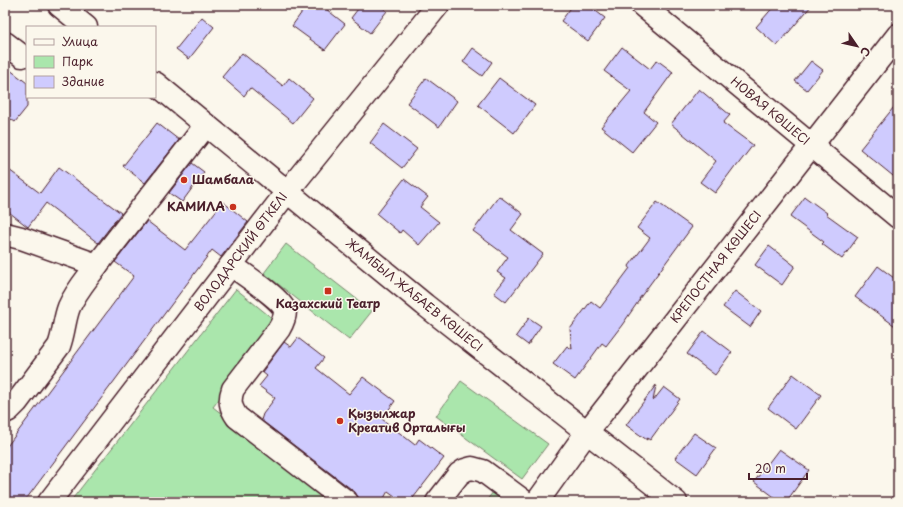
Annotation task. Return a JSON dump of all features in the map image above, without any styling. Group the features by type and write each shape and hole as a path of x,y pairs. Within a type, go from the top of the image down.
{"street":[{"path":"59,5 85,26"},
{"name":"ВОЛОДАРСКИЙ ӨТКЕЛІ","path":"49,502 287,192 438,5"},
{"name":"НОВАЯ КӨШЕСІ","path":"642,5 898,217"},
{"name":"КРЕПОСТНАЯ КӨШЕСІ","path":"537,502 587,432 898,35"},
{"path":"5,42 22,56"},
{"name":"ЖАМБЫЛ ЖАБАЕВ КӨШЕСІ","path":"156,84 425,305 676,502"},
{"path":"5,412 17,402 59,346 63,336 64,323 75,294 206,125"},
{"path":"5,234 21,238 97,266"},
{"path":"231,265 274,297 285,311 283,321 279,329 233,390 230,397 233,411 237,417 347,502"},
{"path":"437,502 459,474 472,468 483,471 525,502"}],"green space":[{"path":"286,244 372,311 349,340 264,273"},
{"path":"236,289 278,323 213,407 334,502 70,502"},
{"path":"461,381 548,444 522,479 436,416"},
{"path":"494,491 507,502 485,502"}],"building":[{"path":"307,5 321,5 345,24 325,50 292,26"},
{"path":"361,5 379,5 387,11 370,33 351,18"},
{"path":"573,5 588,5 605,18 588,41 561,21"},
{"path":"775,5 812,5 777,46 756,27"},
{"path":"202,17 214,27 189,59 176,49"},
{"path":"622,47 650,69 657,60 673,72 644,112 656,122 632,152 601,127 631,91 604,71"},
{"path":"473,48 492,62 482,76 463,62"},
{"path":"242,53 283,86 289,78 313,98 293,123 250,88 244,96 222,77"},
{"path":"811,61 823,70 807,90 795,81"},
{"path":"5,66 26,82 27,107 15,122 5,115"},
{"path":"426,78 457,101 439,127 407,103"},
{"path":"499,78 535,105 514,133 478,105"},
{"path":"699,89 730,115 723,123 753,145 715,193 700,182 716,161 671,124"},
{"path":"898,102 898,180 860,149"},
{"path":"157,123 179,140 145,183 123,166"},
{"path":"384,124 417,149 402,168 370,143"},
{"name":"Шамбала","path":"192,163 204,172 182,202 169,193"},
{"path":"5,167 40,193 59,167 121,213 98,243 46,203 28,227 5,209"},
{"path":"404,179 428,197 420,207 439,222 419,245 402,230 400,233 377,214"},
{"path":"499,196 523,214 511,230 543,254 506,302 494,293 506,278 497,272 508,257 473,231"},
{"path":"805,197 858,237 842,259 822,244 824,242 790,217"},
{"path":"223,202 248,222 221,257 212,250 24,502 5,502 5,449 134,276 115,262 147,221 185,250"},
{"path":"657,202 692,227 606,346 602,343 575,380 553,364 567,346 572,349 570,329 591,301 600,308 650,238 637,228"},
{"path":"769,246 795,266 782,285 755,265"},
{"path":"878,266 898,281 898,328 855,297"},
{"path":"735,291 761,311 750,327 723,307"},
{"path":"529,318 541,326 528,345 516,336"},
{"path":"704,331 732,352 715,375 687,354"},
{"name":"Қызылжар Креатив Орталығы","path":"298,338 324,358 316,368 349,394 363,377 395,401 382,419 415,445 419,439 444,458 410,502 403,502 388,491 382,502 359,502 355,492 261,420 263,414 275,398 259,386 267,376 262,372 284,342 291,347"},
{"path":"793,374 821,395 796,429 768,408"},
{"path":"656,385 653,401 664,387 680,399 650,440 647,438 647,440 626,425"},
{"path":"694,433 716,448 697,474 675,458"},
{"path":"779,449 809,470 786,502 781,502 754,482"}],"place":[{"name":"Шамбала","path":"184,180"},
{"name":"КАМИЛА","path":"233,207"},
{"name":"Казахский Театр","path":"328,291"},
{"name":"Қызылжар Креатив Орталығы","path":"340,421"}]}
